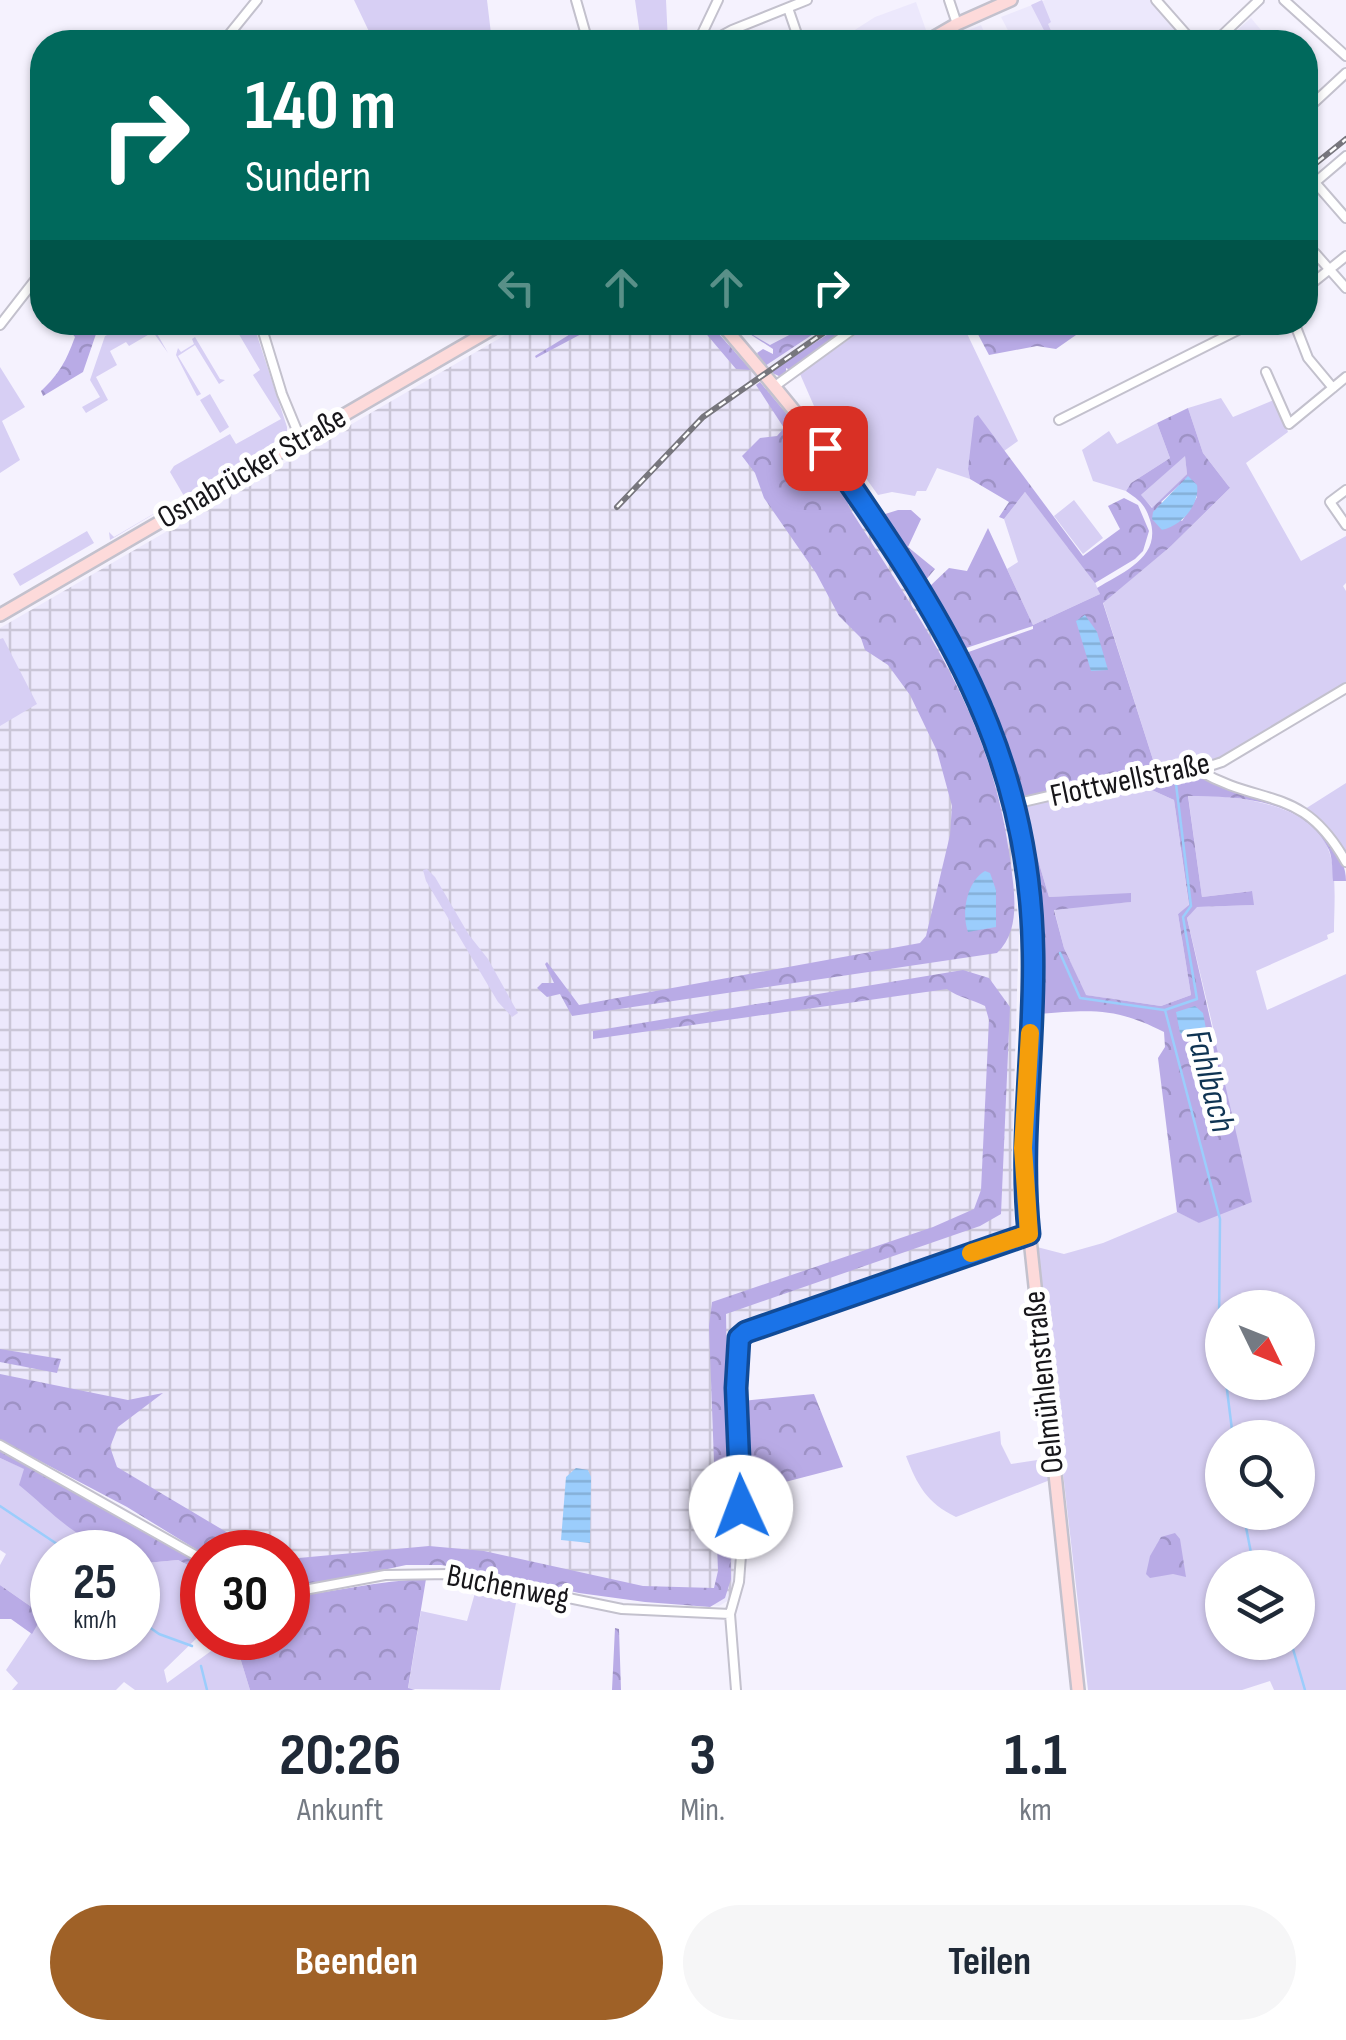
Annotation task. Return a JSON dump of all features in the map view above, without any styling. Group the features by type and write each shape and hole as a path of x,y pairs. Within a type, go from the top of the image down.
{"street":[{"path":"233,30 257,0"},
{"path":"576,0 585,30"},
{"path":"704,30 718,0"},
{"path":"949,0 957,24"},
{"path":"947,30 1011,0"},
{"path":"1156,0 1182,30"},
{"path":"1228,30 1259,0"},
{"path":"1284,0 1317,30"},
{"path":"732,30 803,1"},
{"path":"788,8 796,30"},
{"path":"1318,31 1346,56"},
{"path":"1318,99 1346,74"},
{"path":"1318,179 1346,156"},
{"path":"1318,185 1346,218"},
{"path":"1318,278 1346,256"},
{"path":"1318,257 1346,288"},
{"path":"0,325 30,286"},
{"path":"264,335 301,440"},
{"name":"Osnabrücker Straße","path":"0,615 482,335"},
{"name":"Oelmühlenstraße","path":"731,335 810,428 870,512 953,645 986,717 1014,804 1026,873 1033,953 1023,1148 1029,1234 1078,1690"},
{"path":"775,386 845,335"},
{"path":"1059,420 1228,335"},
{"path":"1299,335 1308,358 1332,388"},
{"path":"1266,372 1289,424 1346,377"},
{"path":"1346,490 1330,502 1346,525"},
{"name":"Flottwellstraße","path":"1014,804 1096,785 1198,770 1222,762 1346,688"},
{"path":"1198,770 1220,782 1300,807 1328,831 1346,862"},
{"path":"736,1690 730,1614 739,1582 742,1542 736,1388 739,1338 746,1332 1029,1234"},
{"path":"0,1446 180,1547"},
{"name":"Buchenweg","path":"310,1589 424,1572 622,1609 730,1614"}],"shaded area":[{"path":"354,0 487,0 491,30 368,30"},
{"path":"635,0 666,0 667,30 639,30"},
{"path":"1042,0 1051,30 1044,30 1031,5"},
{"path":"1045,0 1151,0 1177,30 1008,30 1001,17"},
{"path":"916,2 926,30 855,30 875,17"},
{"path":"1251,18 1261,30 1237,30"},
{"path":"148,335 110,351 117,365 96,377 108,400 86,413 82,407 100,397 90,380 105,336"},
{"path":"239,335 257,335 287,435 110,540 109,532 114,537 184,496 170,472 174,466 230,434 236,444 281,419 253,375 260,370"},
{"path":"505,335 722,335 797,421 915,602 979,723 1010,830 1019,929 1012,1156 1014,1228 731,1330 734,1582 729,1600 719,1606 650,1598 459,1560 310,1569 310,1530 202,1530 0,1425 0,628"},
{"path":"753,335 789,335 770,345"},
{"path":"812,335 827,335 770,372 765,366"},
{"path":"855,335 968,335 1018,441 1004,451 977,416 968,469 970,479 937,468 926,491 917,491 915,496 892,492 878,495 814,406 800,374"},
{"path":"195,337 220,379 225,380 219,384 195,345 178,356 201,394 197,396 176,355 178,348 181,352 194,344"},
{"path":"0,367 25,407 2,421 20,460 0,473"},
{"path":"210,394 229,427 220,433 200,400"},
{"path":"1221,398 1233,417 1276,399 1288,432 1246,463 1301,561 1346,536 1346,683 1229,755 1192,766 1155,766 1103,602 1170,547 1230,488 1203,453 1188,408"},
{"path":"1157,423 1170,458 1131,483 1126,491 1093,481 1082,450 1109,431 1117,444"},
{"path":"1185,455 1187,474 1153,508 1140,496"},
{"path":"1025,492 1094,580 1100,594 1033,625 1007,569 1018,562 1004,519"},
{"path":"1074,500 1103,538 1083,554 1054,516"},
{"path":"87,531 94,543 20,586 13,574"},
{"path":"3,638 37,704 0,726 0,639"},
{"path":"1134,782 1174,800 1189,906 1178,914 1191,995 1161,1006 1085,995 1064,948 1054,909 1130,902 1131,894 1049,897 1022,806 1094,787"},
{"path":"1346,783 1346,860 1328,829 1305,809"},
{"path":"1188,795 1249,800 1290,812 1321,836 1332,863 1334,932 1327,935 1328,939 1256,971 1267,1010 1346,974 1346,1690 1274,1690 1270,1681 1242,1690 1088,1690 1037,1247 1064,1254 1103,1243 1177,1212 1200,1223 1216,1040 1187,918 1196,907 1253,905 1251,891 1202,897"},
{"path":"427,869 488,959 518,1013 512,1017 498,1002 426,881 423,870"},
{"path":"1000,1431 1001,1444 1011,1464 1044,1459 1050,1480 956,1517 930,1499 906,1456"},
{"path":"0,1458 25,1469 76,1530 30,1530 30,1606 0,1585 0,1565 6,1554 0,1550"},
{"path":"178,1560 180,1654 164,1670 167,1683 199,1660 241,1660 250,1690 135,1690 124,1682 116,1690 12,1690 18,1683 6,1670 30,1634 30,1660 160,1660 160,1562"},
{"path":"477,1586 518,1592 500,1690 408,1689 421,1611 467,1621"}],"green space":[{"path":"96,335 83,372 43,396 41,391 58,372 75,337"},
{"path":"569,335 579,335 536,358"},
{"path":"707,335 720,335 751,370 736,369"},
{"path":"751,335 770,345 789,335 812,335 765,366 757,353 763,349 773,354 773,349"},
{"path":"827,335 842,335 790,370 786,368 781,377 770,372"},
{"path":"978,335 1076,335 1056,349 1037,346 989,355"},
{"path":"760,382 797,426 846,498 953,677 989,764 1002,813 1014,889 1013,924 997,953 572,1016 560,994 547,997 537,988 542,983 554,983 547,962 579,1005 920,943 926,936 950,835 952,806 937,751 910,695 888,665 865,650 861,638 839,616 742,456 760,438 777,436 784,428 756,385"},
{"path":"1188,408 1203,453 1230,488 1170,547 1103,603 1155,766 1173,770 1021,800 963,654 1033,626 960,650 929,587 949,568 967,571 988,528 1033,625 1100,594 1097,588 1138,562 1150,544 1148,515 1126,491 1131,483 1170,458 1157,423","holes":["1185,456 1187,474 1152,508 1141,495","1185,480 1197,497 1182,521 1161,502"]},
{"path":"978,415 1083,556 1120,529 1108,506 1124,498 1138,505 1149,531 1143,551 1095,583 1025,492 1004,519 999,517 1009,502 970,479 974,418"},
{"path":"911,510 921,519 908,547 935,569 925,581 882,515"},
{"path":"1197,772 1305,816 1333,845 1344,866 1346,881 1333,881 1330,854 1318,833 1304,820 1268,804 1188,796 1202,897 1252,891 1254,905 1197,907 1187,918 1252,1202 1199,1223 1177,1212 1158,1058 1165,1047 1164,1032 1117,1014 1038,1014 1036,910 1022,806 1049,897 1131,893 1131,902 1054,910 1064,948 1086,995 1161,1006 1191,995 1178,914 1189,905 1174,800 1134,782"},
{"path":"963,970 989,978 1010,1007 1001,1214 980,1226 726,1314 731,1579 725,1598 710,1607 579,1593 441,1565 406,1565 310,1586 310,1557 429,1546 484,1551 643,1586 714,1588 718,1571 709,1326 712,1302 933,1227 974,1209 981,1190 989,1020 985,1006 947,989 593,1039 593,1031"},
{"path":"0,1349 61,1359 57,1373 0,1362"},
{"path":"0,1374 128,1400 163,1393 118,1427 110,1447 117,1467 223,1530 180,1530 180,1540 0,1440"},
{"path":"814,1394 843,1467 746,1492 742,1401"},
{"path":"0,1451 140,1530 73,1530 19,1485 24,1469 0,1458"},
{"path":"1175,1533 1180,1539 1186,1577 1173,1574 1150,1578 1146,1574 1150,1556 1161,1537"},
{"path":"160,1541 180,1553 178,1560 160,1562"},
{"path":"426,1579 408,1688 415,1690 250,1690 241,1660 310,1660 310,1593"},
{"path":"0,1585 30,1606 30,1633 11,1619 0,1619"},
{"path":"615,1628 619,1629 621,1690 612,1690"}],"water":[{"path":"1188,476 1197,485 1192,507 1176,524 1162,530 1152,519 1153,512"},
{"path":"1085,615 1097,632 1108,670 1091,671 1076,621"},
{"path":"985,871 990,873 996,890 996,927 968,932 967,898 974,882"},
{"path":"1195,1006 1203,1013 1206,1029 1190,1040 1180,1033 1176,1012"},
{"path":"576,1468 588,1470 591,1477 590,1543 561,1540 566,1477"}],"waterway":[{"name":"Fahlbach","path":"1176,784 1191,906 1183,917 1197,999 1165,1010 1220,1219 1219,1290"},
{"path":"1060,953 1080,998 1164,1010"},
{"name":"Fahlbach","path":"1228,1400 1231,1420"},
{"path":"0,1506 36,1530"},
{"name":"Fahlbach","path":"1247,1530 1250,1550"},
{"path":"160,1634 180,1642"},
{"name":"Fahlbach","path":"1296,1660 1305,1690"},
{"path":"201,1666 207,1690"}],"railway":[{"path":"1318,162 1346,139"},
{"path":"617,507 703,417 820,335"}],"slow traffic":[{"path":"971,1253 1029,1234 1023,1148 1030,1033"}],"route":[{"path":"741,1507 736,1388 739,1338 746,1332 1029,1234 1023,1148 1033,953 1026,873 1014,804 986,717 953,645 825,448"}]}
